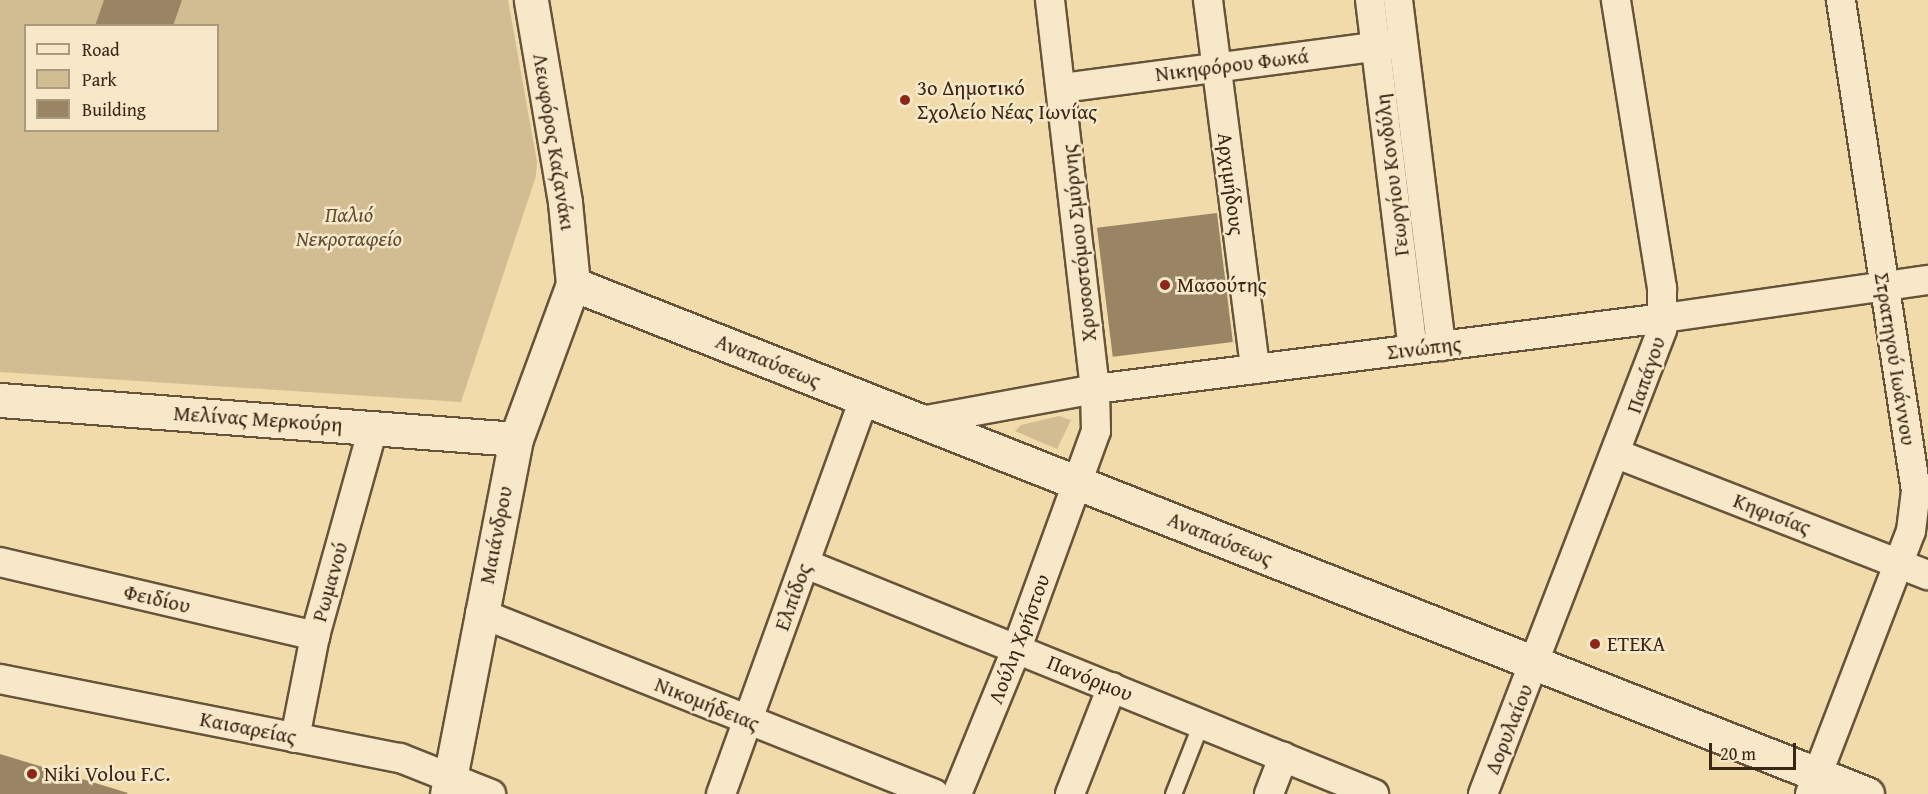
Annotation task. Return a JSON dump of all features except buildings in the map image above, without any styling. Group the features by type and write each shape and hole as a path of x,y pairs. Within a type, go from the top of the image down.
{"street":[{"name":"Λεωφόρος Καζανάκι","path":"531,0 565,202 573,284"},
{"name":"Χρυσοστόμου Σμύρνης","path":"1050,0 1062,88 1095,390 1096,431 1079,483"},
{"name":"Αρχιμήδους","path":"1208,0 1254,369"},
{"name":"Γεωργίου Κονδύλη","path":"1370,0 1389,45 1441,346"},
{"name":"Γεωργίου Κονδύλη","path":"1398,0 1389,45 1413,349"},
{"name":"Παπάγου","path":"1535,663 1658,348 1664,318 1662,288 1616,0"},
{"name":"Στρατηγού Ιωάννου","path":"1814,784 1900,564 1911,531 1916,491 1882,286 1841,0"},
{"name":"Νικηφόρου Φωκά","path":"1062,88 1389,45"},
{"name":"Σινώπης","path":"921,421 1095,390 1664,318 1928,280"},
{"name":"Αναπαύσεως","path":"573,284 1535,663 1814,784 1867,794"},
{"name":"Μαιάνδρου","path":"449,786 480,613 516,439 573,284"},
{"name":"Ελπίδος","path":"721,794 864,399"},
{"name":"Μελίνας Μερκούρη","path":"0,400 516,439"},
{"name":"Ρωμανού","path":"295,738 315,636 373,428"},
{"name":"Κηφισίας","path":"1617,454 1928,575"},
{"name":"Λούλη Χρήστου","path":"957,794 1017,648 1079,483"},
{"name":"Φειδίου","path":"0,562 315,636"},
{"name":"Πανόρμου","path":"806,564 1371,793"},
{"name":"Νικομήδειας","path":"480,613 934,794"},
{"name":"Δορυλαίου","path":"1483,794 1535,663"},
{"name":"Καισαρείας","path":"0,679 400,758 449,786 491,794"},
{"path":"1070,794 1112,687"},
{"path":"1269,794 1283,757"}],"lane":[{"path":"1173,794 1201,723"}],"green space":[{"name":"Παλιό Νεκροταφείο","path":"0,0 508,0 537,162 536,176 461,402 0,372"},
{"path":"1059,416 1071,420 1057,449 1015,431 1021,425"}],"place":[{"name":"3ο Δημοτικό Σχολείο Νέας Ιωνίας","path":"905,100"},
{"name":"Μασούτης","path":"1165,285"},
{"name":"ΕΤΕΚΑ","path":"1595,644"},
{"name":"Niki Volou F.C.","path":"32,774"}]}
